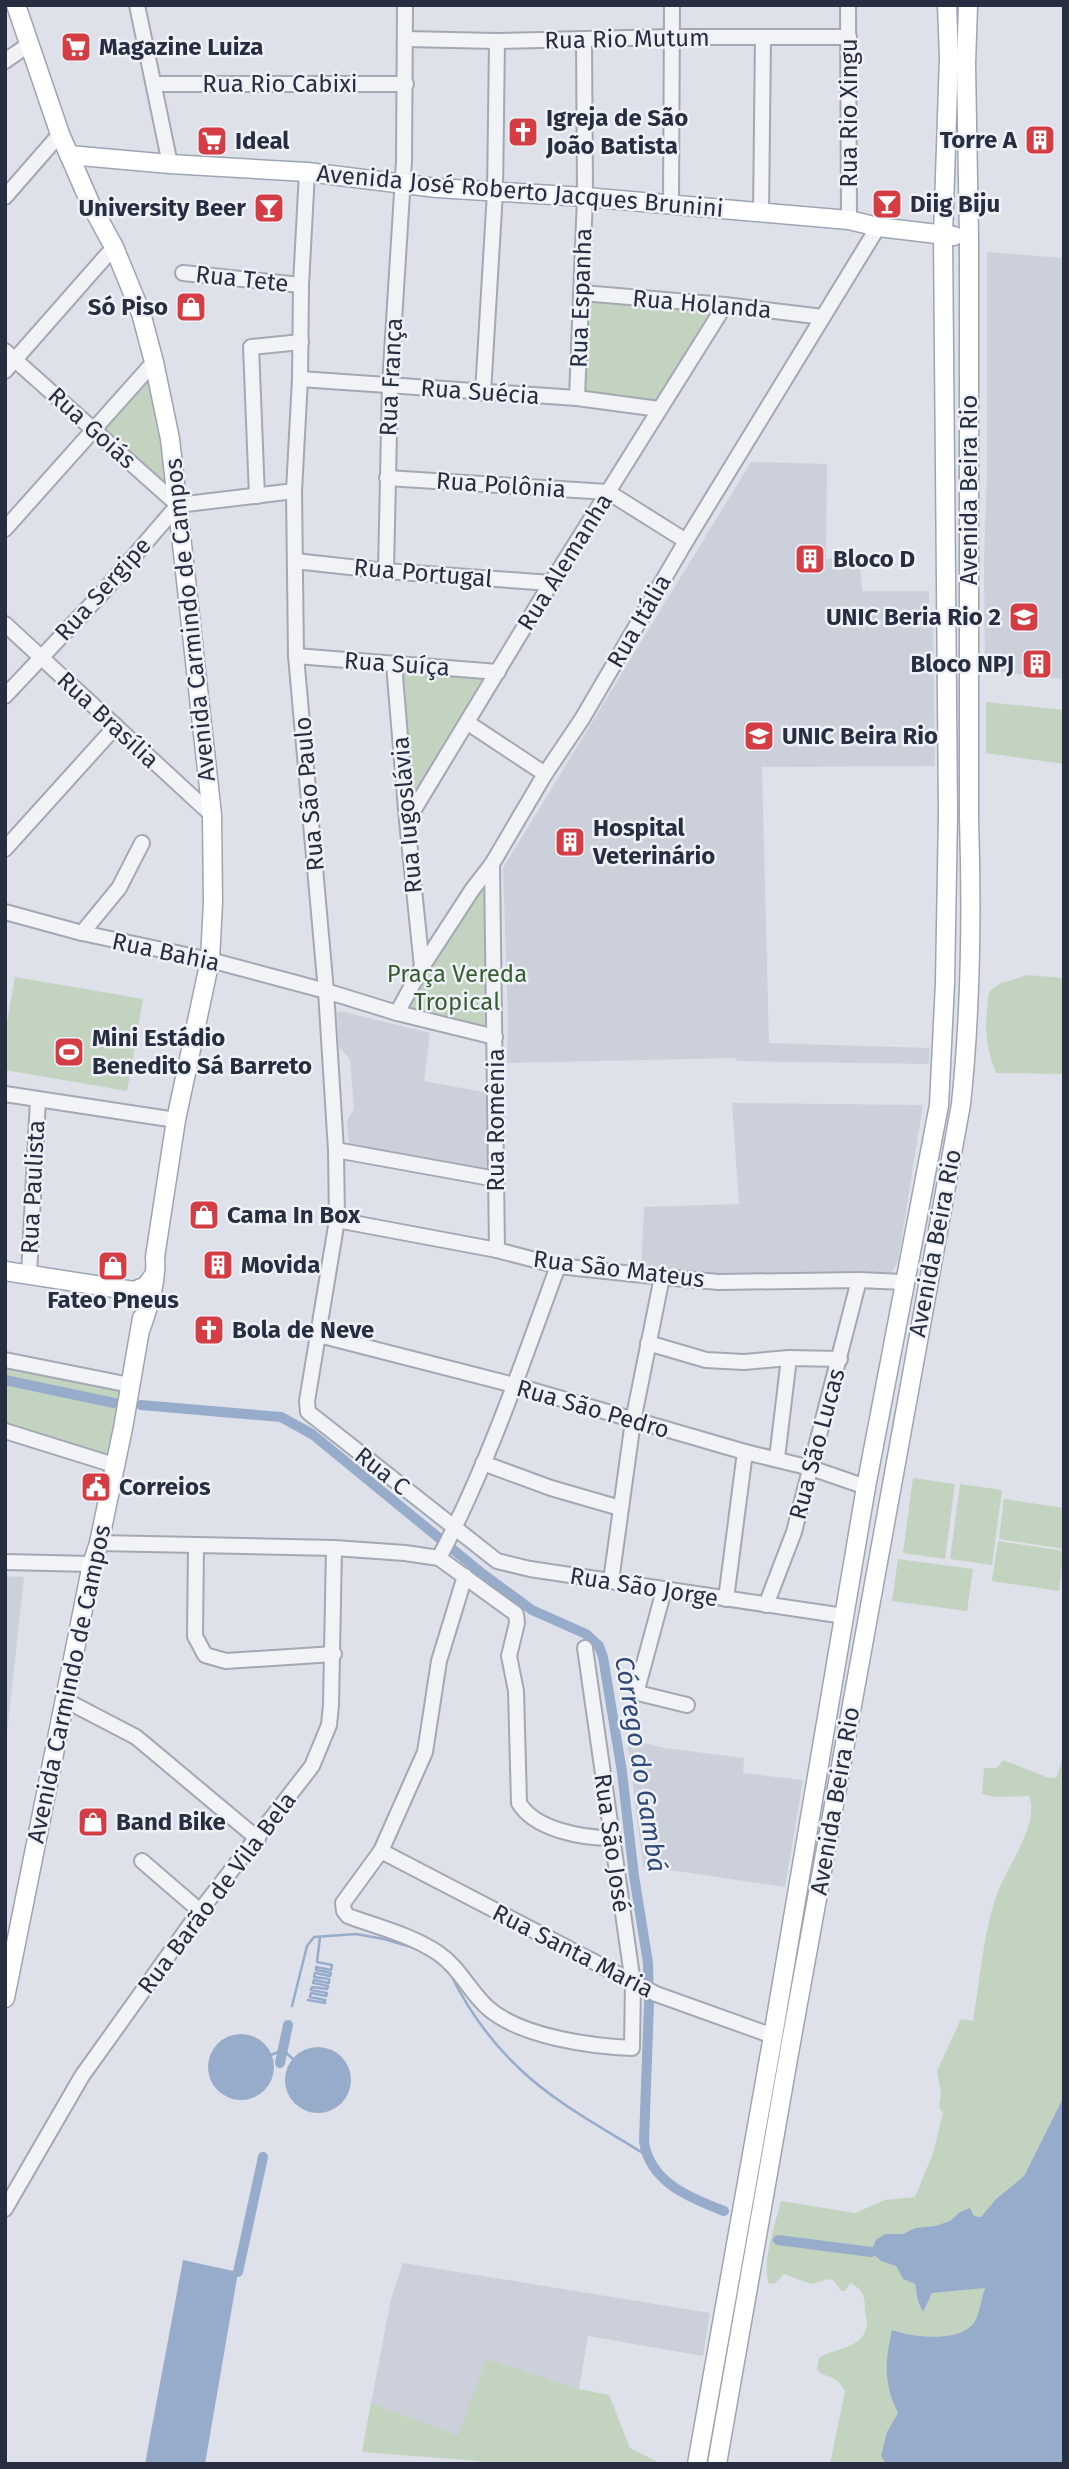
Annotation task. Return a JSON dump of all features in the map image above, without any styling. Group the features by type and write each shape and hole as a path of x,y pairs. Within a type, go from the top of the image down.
{"main road":[{"name":"Avenida Carmindo de Campos","path":"5,1998 130,1385 176,1120 210,960 213,902 212,815 170,439 155,362 141,313 114,247 91,205 60,134 16,5"},
{"name":"Avenida Beira Rio","path":"697,2464 865,1491 939,1105 947,886 943,236 949,57 947,5"},
{"name":"Avenida Beira Rio","path":"717,2464 961,1104 966,1052 971,893 966,64 968,5"},
{"path":"949,57 960,67 966,64"},
{"name":"Avenida José Roberto Jacques Brunini","path":"69,155 307,172 402,184 849,220 878,227 969,238"},
{"path":"945,474 956,469 969,473"},
{"path":"947,886 958,897 967,897 971,893"},
{"path":"946,914 955,909 970,922"},
{"path":"5,1271 146,1293"},
{"path":"904,1282 912,1288 916,1297 913,1335 915,1352"},
{"path":"865,1491 876,1508 880,1511 889,1509"}],"street":[{"path":"136,5 170,164"},
{"name":"Rua França","path":"386,570 390,385 406,83 405,5"},
{"path":"671,204 672,5"},
{"name":"Rua Rio Xingu","path":"848,5 849,220"},
{"path":"761,213 763,37"},
{"name":"Rua Rio Mutum","path":"406,39 497,41 849,37"},
{"name":"Rua Espanha","path":"578,398 585,197 584,40"},
{"path":"483,393 495,192 497,41"},
{"path":"5,61 28,45"},
{"name":"Rua Rio Cabixi","path":"155,84 406,83"},
{"path":"5,197 60,134"},
{"name":"Rua São Paulo","path":"307,172 294,491 296,656 326,991 336,1150 337,1220 307,1401 308,1412"},
{"name":"Rua Itália","path":"397,1013 422,967 492,864 545,774 582,719 686,541 878,227"},
{"path":"8,361 114,247"},
{"name":"Rua Tete","path":"183,273 301,285"},
{"name":"Rua Holanda","path":"582,293 725,305 823,317"},
{"name":"Rua Alemanha","path":"407,821 551,583 725,305"},
{"path":"257,496 251,347 300,342"},
{"name":"Rua Goiás","path":"8,361 94,430 178,505"},
{"path":"5,529 155,362"},
{"name":"Rua Suécia","path":"300,379 578,398 659,409"},
{"name":"Rua Polônia","path":"387,478 608,492 686,541"},
{"path":"178,505 294,491"},
{"name":"Rua Sergipe","path":"5,696 104,592 178,505"},
{"name":"Rua Portugal","path":"295,561 551,583"},
{"name":"Rua Brasília","path":"5,624 212,815"},
{"name":"Rua Suíça","path":"296,656 498,672"},
{"name":"Rua Iugoslávia","path":"394,664 422,967"},
{"path":"468,723 545,774"},
{"path":"5,849 116,726"},
{"path":"82,933 119,888 142,843"},
{"name":"Rua Romênia","path":"492,864 497,1250"},
{"name":"Rua Bahia","path":"5,912 82,933 210,960 397,1013 495,1037"},
{"path":"5,1094 176,1120"},
{"name":"Rua Paulista","path":"29,1275 38,1100"},
{"path":"336,1150 496,1179"},
{"name":"Rua São Mateus","path":"337,1220 497,1250 558,1266 719,1282 904,1282"},
{"path":"440,1557 483,1463 558,1266"},
{"path":"611,1581 633,1421 662,1277"},
{"name":"Rua São Lucas","path":"766,1605 794,1532 859,1280"},
{"name":"Rua São Pedro","path":"319,1335 514,1385 745,1452 777,1458 811,1468 865,1491"},
{"path":"648,1343 706,1360 744,1362 789,1358 840,1359"},
{"path":"777,1458 789,1358"},
{"path":"5,1360 130,1385"},
{"name":"Rua C","path":"308,1412 453,1532"},
{"path":"5,1431 114,1465"},
{"path":"726,1599 745,1452"},
{"path":"483,1463 551,1488 620,1508"},
{"name":"Rua São Jorge","path":"453,1532 497,1562 844,1616"},
{"path":"99,1543 334,1548 440,1557 512,1609 517,1618 509,1656 516,1691 519,1803 531,1816 546,1824 595,1838 611,1838"},
{"path":"196,1546 195,1636 205,1655 226,1661 334,1654"},
{"name":"Rua Barão de Vila Bela","path":"5,2209 82,2076 200,1911 307,1774 323,1744 329,1725 334,1654 334,1548"},
{"path":"5,1562 92,1564"},
{"path":"381,1851 425,1752 439,1661 465,1576"},
{"path":"664,1590 638,1691 687,1704"},
{"name":"Rua São José","path":"381,1851 343,1903 348,1916 414,1939 437,1952 453,1964 468,1988 491,2011 533,2033 609,2047 632,2048 633,1983 585,1648"},
{"path":"65,1700 136,1737 258,1839"},
{"name":"Rua Santa Maria","path":"381,1851 656,1994 773,2036"},
{"path":"142,1861 200,1911"}],"shaded area":[{"path":"987,252 1064,258 1064,679 985,671"},
{"name":"UNIC Beira Rio","path":"751,462 827,464 826,559 860,558 862,591 929,591 929,625 933,625 935,766 762,767 769,1043 930,1048 929,1064 737,1061 736,1058 507,1063 503,868"},
{"path":"340,1011 430,1033 424,1081 488,1093 488,1170 349,1145 347,1121 354,1109 350,1059 339,1047 337,1013"},
{"path":"732,1103 923,1105 898,1261 893,1271 882,1276 742,1276 641,1272 644,1207 739,1204"},
{"path":"5,1576 24,1577 5,1751"},
{"path":"627,1739 665,1748 744,1758 743,1773 803,1780 785,1887 643,1866"},
{"path":"403,2263 710,2313 703,2356 588,2336 579,2389 486,2359 458,2437 371,2403 391,2299"}],"green space":[{"path":"591,300 697,307 708,315 706,324 657,401 587,394 582,388 586,303"},
{"path":"145,379 150,382 160,424 168,479 164,482 105,433 103,425"},
{"path":"403,670 484,674 486,678 411,798 399,674"},
{"path":"986,702 1064,710 1064,764 986,753"},
{"name":"Praça Vereda Tropical","path":"488,879 488,1028 407,1008"},
{"path":"1027,975 1064,978 1064,1074 996,1073 986,1033 989,992 999,984"},
{"name":"Mini Estádio Benedito Sá Barreto","path":"15,977 143,999 127,1091 5,1070 5,1034"},
{"path":"5,1366 126,1392 109,1457 5,1424"},
{"path":"913,1478 955,1484 945,1559 903,1553"},
{"path":"960,1484 1002,1490 992,1565 950,1559"},
{"path":"1004,1499 1064,1508 1064,1549 999,1539"},
{"path":"998,1541 1064,1551 1059,1591 992,1581"},
{"path":"898,1559 973,1569 967,1611 892,1601"},
{"path":"1064,1752 1064,2096 1024,2176 996,2199 981,2217 973,2216 970,2209 935,2226 915,2228 903,2234 885,2234 881,2261 896,2266 903,2279 915,2284 923,2311 931,2293 985,2287 975,2321 966,2330 934,2337 893,2330 887,2373 890,2393 898,2413 887,2433 881,2456 886,2464 830,2464 845,2391 838,2382 821,2374 817,2369 819,2358 848,2347 860,2339 867,2325 864,2300 860,2290 850,2283 845,2291 841,2291 831,2280 811,2284 784,2274 775,2283 769,2284 768,2254 781,2201 855,2213 885,2200 915,2197 933,2153 943,2113 939,2107 941,2093 937,2071 961,2019 973,2021 986,1935 995,1902 1031,1817 1029,1796 996,1797 982,1794 984,1768 997,1768 1003,1760 1049,1778 1057,1777"},
{"path":"486,2359 579,2389 609,2395 630,2448 662,2464 479,2464 479,2461 362,2452 371,2403 458,2436"}],"water":[{"path":"241,2034 254,2037 264,2044 271,2054 274,2067 271,2080 264,2090 254,2097 241,2100 228,2097 218,2090 211,2080 208,2067 211,2054 218,2044 228,2037"},
{"path":"318,2047 331,2050 341,2057 348,2067 351,2080 348,2093 341,2103 331,2110 318,2113 305,2110 295,2103 288,2093 285,2080 288,2067 295,2057 305,2050"},
{"path":"1064,2096 1064,2464 886,2464 881,2456 887,2432 898,2413 890,2392 887,2372 892,2330 934,2337 966,2330 975,2321 985,2288 932,2293 923,2312 915,2284 903,2279 896,2266 881,2261 871,2252 876,2240 885,2234 903,2234 915,2228 950,2221 970,2208 974,2216 981,2217 996,2199 1024,2176"},
{"path":"183,2260 238,2272 205,2464 145,2464"}],"waterway":[{"name":"Córrego do Gambá","path":"5,1380 114,1403"},
{"name":"Córrego do Gambá","path":"141,1405 281,1417 312,1434 483,1574 532,1610 586,1634 599,1646 622,1772 634,1876 648,1963 644,2141 647,2155 663,2178 673,2186 724,2211"},
{"path":"292,2006 307,1946 314,1937 356,1934 418,1949"},
{"path":"308,2000 325,2003 325,2000 310,1997 311,1993 326,1996 327,1993 311,1990 312,1987 327,1989 328,1986 313,1983 314,1980 329,1983 329,1979 314,1977 315,1973 330,1976 331,1973 316,1970 316,1967 331,1970 332,1965 317,1962 320,1937"},
{"path":"450,1973 480,2024 520,2069 564,2104 646,2155"},
{"path":"280,2063 288,2025"},
{"path":"271,2055 283,2050 293,2059"},
{"path":"238,2272 263,2157"},
{"path":"778,2240 871,2252"}],"place":[{"name":"Magazine Luiza","path":"76,47"},
{"name":"Igreja de São João Batista","path":"523,132"},
{"name":"Torre A","path":"1040,140"},
{"name":"Ideal","path":"212,141"},
{"name":"Diig Biju","path":"887,204"},
{"name":"University Beer","path":"269,208"},
{"name":"Só Piso","path":"191,307"},
{"name":"Bloco D","path":"810,559"},
{"name":"UNIC Beria Rio 2","path":"1024,617"},
{"name":"Bloco NPJ","path":"1037,664"},
{"name":"UNIC Beira Rio","path":"759,736"},
{"name":"Hospital Veterinário","path":"570,842"},
{"name":"Mini Estádio Benedito Sá Barreto","path":"69,1052"},
{"name":"Cama In Box","path":"204,1215"},
{"name":"Movida","path":"218,1265"},
{"name":"Fateo Pneus","path":"113,1266"},
{"name":"Bola de Neve","path":"209,1330"},
{"name":"Correios","path":"96,1487"},
{"name":"Band Bike","path":"93,1822"}]}
